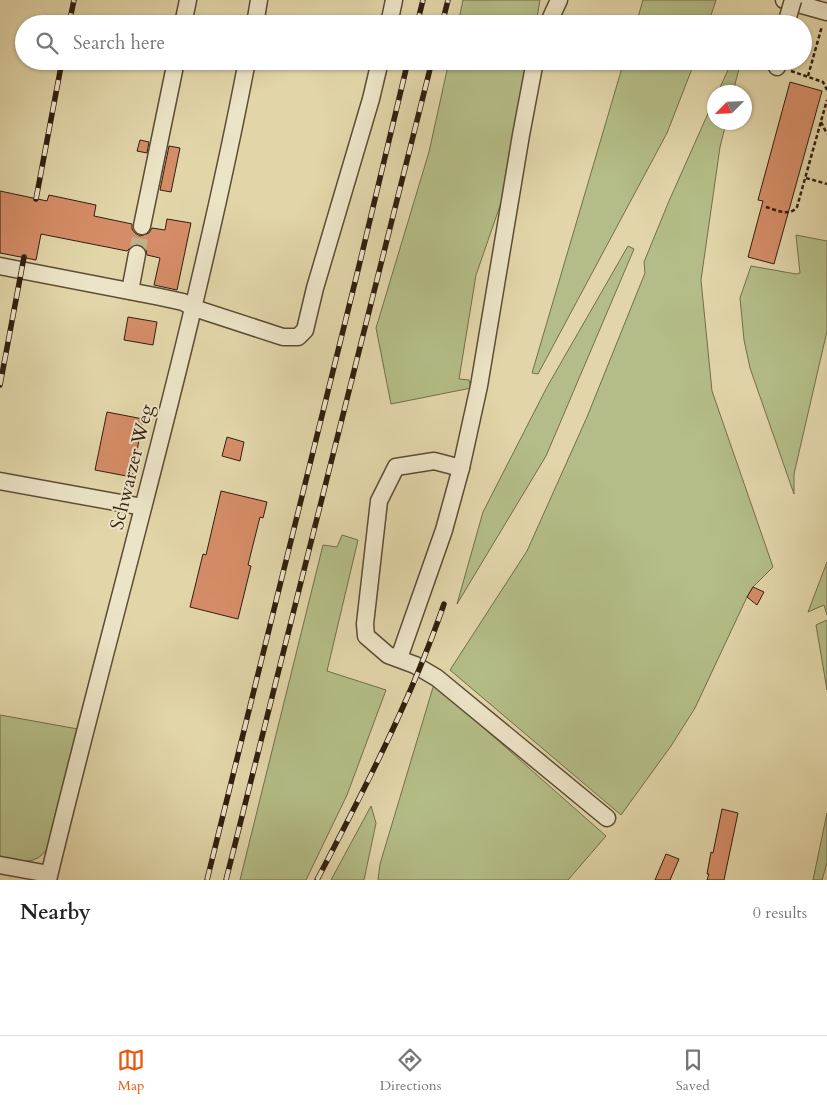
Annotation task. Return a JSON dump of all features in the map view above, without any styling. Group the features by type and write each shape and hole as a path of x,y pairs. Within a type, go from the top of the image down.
{"street":[{"path":"185,15 188,0"},
{"path":"256,15 259,0"},
{"path":"390,15 394,0"},
{"path":"552,15 559,0"},
{"path":"784,0 827,12"},
{"path":"789,15 793,0"},
{"path":"142,226 174,70"},
{"name":"Schwarzer Weg","path":"48,877 194,308 245,70"},
{"path":"0,266 182,302 194,308 283,337 298,337 305,330 378,70"},
{"path":"400,658 444,530 461,468 479,386 533,70"},
{"path":"130,291 137,254"},
{"path":"461,468 434,461 396,467 379,501 365,624 366,636 388,654 426,670 437,678 607,818"},
{"path":"0,481 143,507"},
{"path":"0,865 48,877"}],"path":[{"path":"812,62 821,29"},
{"path":"793,70 824,82 827,90"},
{"path":"808,76 810,70"},
{"path":"766,207 787,213 795,211 801,198 827,100"},
{"path":"821,122 827,134"},
{"path":"806,178 827,184"}],"green space":[{"path":"463,0 540,0 538,15 460,15"},
{"path":"643,0 716,0 711,15 639,15"},
{"path":"447,70 528,70 511,174 476,275 459,379 469,380 471,388 391,404 376,328 429,152"},
{"path":"621,70 692,70 667,133 538,374 532,373"},
{"path":"728,70 739,70 735,85 721,85"},
{"path":"707,116 707,130 724,130 720,147 701,280 712,391 773,567 753,587 747,597 695,708 671,746 621,815 450,670 527,551 587,417 645,273 644,262"},
{"path":"796,235 827,241 827,331 794,474 794,494 750,368 744,340 740,298 751,266 796,274 800,273"},
{"path":"628,246 634,249 546,456 457,604 483,512 547,387"},
{"path":"342,535 358,540 327,671 386,690 347,795 306,880 240,880 323,545 337,547"},
{"path":"827,562 827,615 824,605 808,612"},
{"path":"827,620 827,690 816,625"},
{"path":"434,684 606,836 568,880 378,880 380,864"},
{"path":"0,715 78,729 49,845 40,856 28,861 0,859"},
{"path":"371,806 376,823 364,880 331,880"},
{"path":"827,813 827,863 822,880 813,880"}],"building":[{"path":"790,82 822,91 774,264 748,257 763,201 758,200"},
{"path":"140,140 149,142 147,153 137,151"},
{"path":"169,146 180,148 171,192 160,190"},
{"path":"0,191 47,201 49,195 96,205 94,216 132,224 132,229 140,236 149,233 152,228 165,230 167,219 191,223 177,290 154,285 160,258 147,255 146,250 139,244 133,245 127,251 41,234 36,260 0,253"},
{"path":"128,317 157,322 153,345 124,340"},
{"path":"107,412 143,419 132,477 95,470"},
{"path":"227,437 244,442 240,461 222,456"},
{"path":"221,491 267,502 263,518 260,517 248,565 251,566 238,619 190,607 203,554 206,555"},
{"path":"753,587 764,592 757,605 747,597"},
{"path":"722,809 738,813 724,880 707,880 711,852 713,853"},
{"path":"666,854 679,859 670,880 655,880"}],"tunnel":[{"path":"137,254 142,226"}],"railway":[{"path":"71,15 74,0"},
{"path":"419,15 423,0"},
{"path":"444,15 448,0"},
{"path":"36,199 60,70"},
{"path":"207,880 406,70"},
{"path":"226,880 430,70"},
{"path":"0,385 24,257"},
{"path":"317,880 402,710 444,604"}]}
